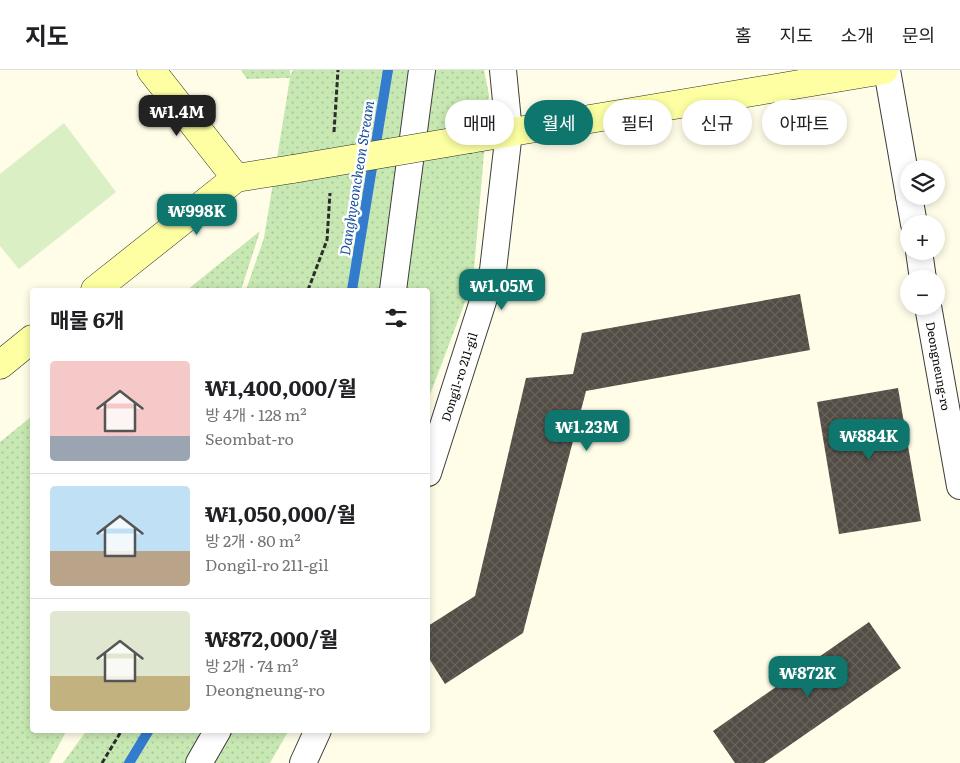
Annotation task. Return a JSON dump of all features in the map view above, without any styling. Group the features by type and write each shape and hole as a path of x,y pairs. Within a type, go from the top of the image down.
{"main road":[{"path":"151,70 236,178"},
{"path":"514,131 885,70"},
{"path":"98,288 236,178 445,143"},
{"path":"0,365 30,341"}],"street":[{"path":"393,288 422,70"},
{"name":"Dongil-ro 211-gil","path":"503,70 506,100"},
{"path":"885,70 902,160"},
{"name":"Dongil-ro 211-gil","path":"430,467 493,270 507,145"},
{"name":"Deongneung-ro","path":"930,315 960,486"},
{"path":"199,763 216,733"},
{"path":"303,763 317,733"}],"path":[{"path":"102,763 120,733"}],"green space":[{"path":"241,70 290,70 290,76 293,70 484,70 489,100 445,100 445,145 485,145 473,281 430,395 430,288 247,288 264,238 290,78 247,79"},
{"path":"64,123 116,192 19,269 0,246 0,174"},
{"path":"260,231 242,288 189,288"},
{"path":"30,418 30,733 65,733 49,763 0,763 0,442"},
{"path":"85,733 287,733 270,763 63,763"}],"building":[{"path":"800,294 810,350 586,391 523,633 445,684 430,660 430,625 475,596 526,378 573,374 582,333"},
{"path":"898,388 921,521 839,534 817,402"},
{"path":"869,622 901,668 764,763 735,763 713,731"}],"waterway":[{"name":"Danghyeoncheon Stream","path":"352,288 388,70"},
{"name":"Danghyeoncheon Stream","path":"129,763 147,733"}]}
